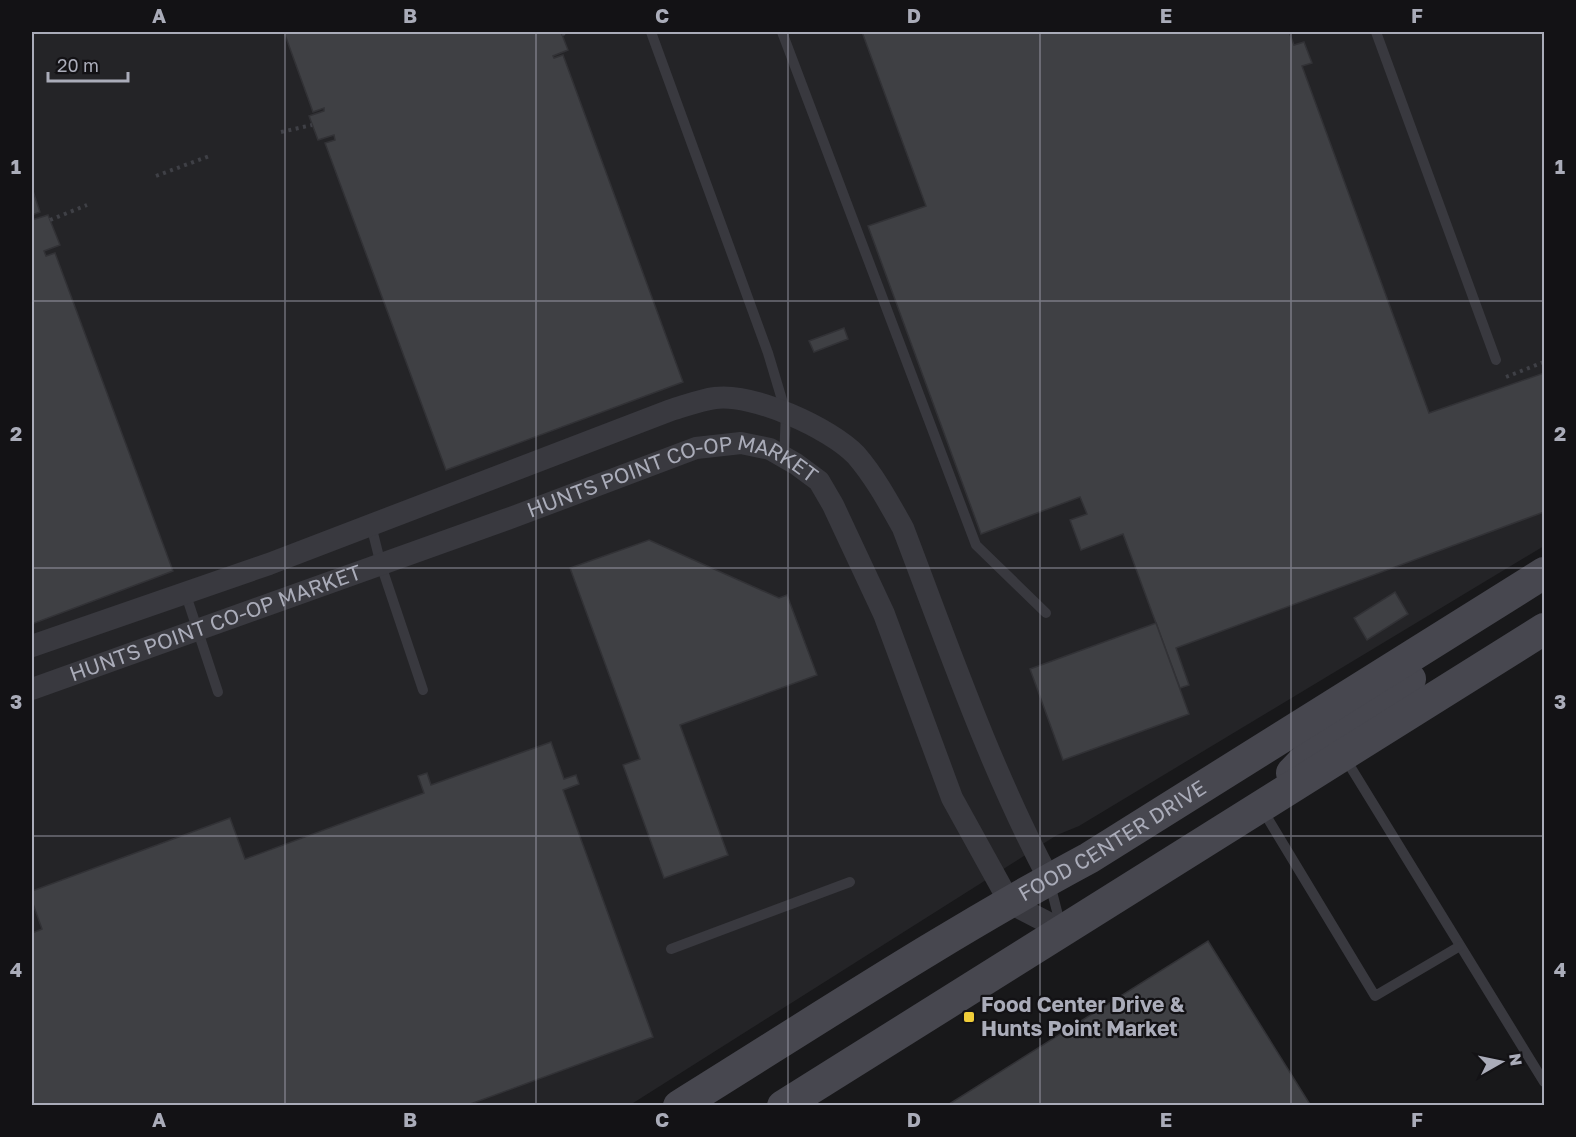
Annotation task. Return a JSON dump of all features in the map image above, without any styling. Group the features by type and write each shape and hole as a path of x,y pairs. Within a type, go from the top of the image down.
{"main road":[{"name":"FOOD CENTER DRIVE","path":"680,1106 1049,879 1089,858 1545,573"},
{"path":"1260,806 1322,742 1397,690 1488,608"},
{"path":"783,1106 1545,629"}],"street":[{"name":"HUNTS POINT CO-OP MARKET","path":"32,646 269,564 671,410 715,398 740,399 764,404 836,439 854,454 882,491 903,528 1003,783 1028,840 1049,879"},
{"name":"HUNTS POINT CO-OP MARKET","path":"32,689 381,565 696,448 741,443 770,449 819,481 849,537 884,614 952,798 1010,903"},
{"path":"1010,903 1062,930"}],"lane":[{"path":"651,32 768,353 786,413 784,457"},
{"path":"782,32 976,545 1046,613"},
{"path":"1376,32 1496,360"},
{"path":"371,525 381,565 423,690"},
{"path":"185,592 218,692"},
{"path":"1343,755 1545,1082"},
{"path":"1260,806 1375,996 1461,946"},
{"path":"1049,879 1062,930"},
{"path":"671,950 850,882"}],"path":[{"path":"562,34 569,32"},
{"path":"281,132 312,125"},
{"path":"156,176 212,155"},
{"path":"50,220 87,205"},
{"path":"1496,360 1502,378 1545,362"}],"shaded area":[{"path":"32,32 1544,32 1544,546 1079,826 1057,835 630,1105 32,1105"}],"building":[{"path":"284,32 561,32 568,50 553,56 554,58 563,55 683,382 446,470 325,143 335,140 334,135 318,140 309,116 324,111 324,108 313,112"},
{"path":"862,32 1289,32 1294,45 1304,42 1312,63 1302,66 1429,413 1544,373 1544,512 1176,648 1189,685 1180,688 1123,534 1081,550 1070,520 1087,514 1080,497 981,534 868,226 926,206"},
{"path":"32,188 40,212 32,215"},
{"path":"48,215 60,245 44,251 46,256 55,253 173,571 32,624 32,220"},
{"path":"844,328 848,339 814,352 809,341"},
{"path":"649,540 779,598 787,595 817,675 680,725 728,855 664,878 623,765 640,759 570,568"},
{"path":"1395,592 1408,614 1367,640 1354,618"},
{"path":"1156,623 1189,714 1063,760 1030,669"},
{"path":"551,742 564,779 576,775 579,784 563,790 653,1037 465,1106 32,1106 32,933 42,929 32,901 32,891 230,818 245,859 424,793 418,776 427,773 431,785"},
{"path":"1208,941 1311,1106 946,1106"}],"place":[{"name":"Food Center Drive & Hunts Point Market","path":"969,1017"}]}
